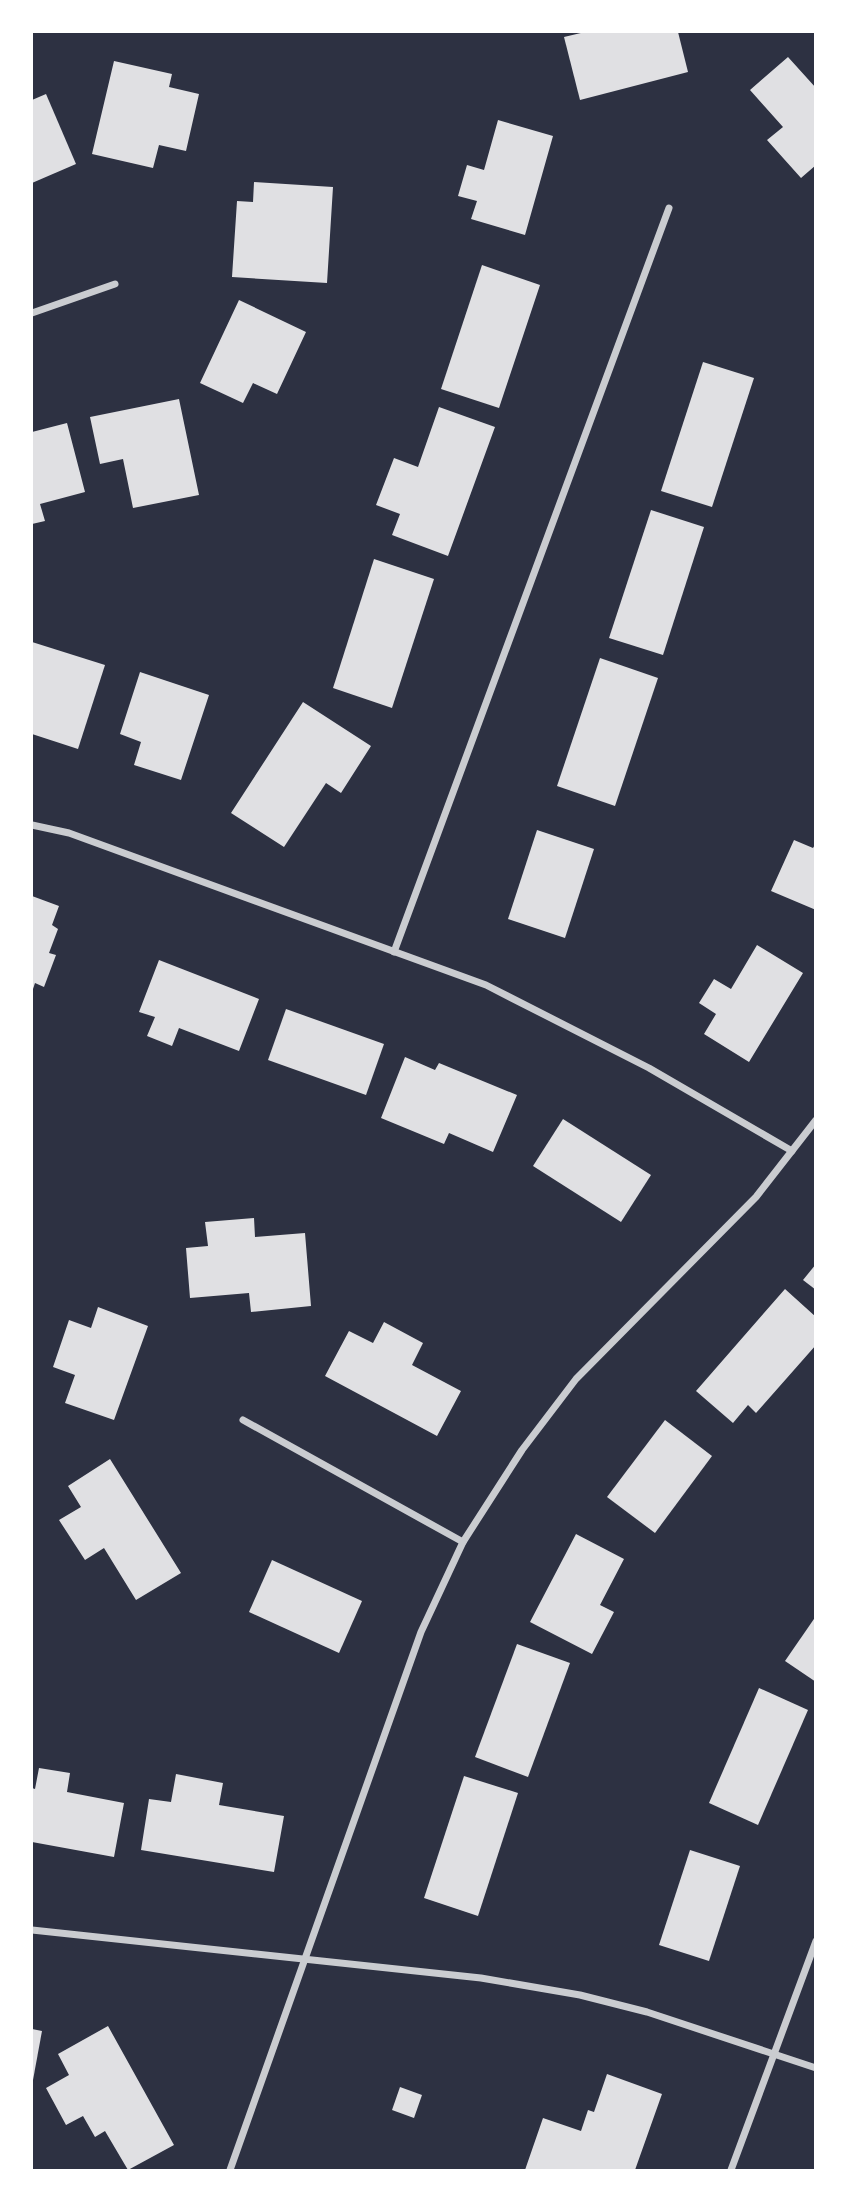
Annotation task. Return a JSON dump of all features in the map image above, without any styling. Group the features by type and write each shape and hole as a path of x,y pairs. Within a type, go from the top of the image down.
{"street":[{"path":"394,952 669,208"},
{"path":"32,313 115,284"},
{"path":"32,825 69,833 486,985 649,1068 792,1151"},
{"path":"230,2171 421,1632 463,1542 522,1450 576,1380 637,1315 710,1247 816,1120"},
{"path":"243,1420 463,1542"},
{"path":"32,1930 481,1978 580,1995 646,2012 816,2068"},
{"path":"731,2171 816,1941"}],"building":[{"path":"585,32 678,32 688,72 580,100 564,37"},
{"path":"788,57 816,88 816,165 801,178 767,140 783,127 750,90"},
{"path":"114,61 172,74 169,87 199,94 186,151 159,145 153,168 92,154"},
{"path":"46,94 76,164 32,183 32,100"},
{"path":"498,120 553,136 525,235 471,219 477,201 458,196 467,165 484,170"},
{"path":"254,182 333,187 327,283 232,277 237,201 253,202"},
{"path":"482,265 540,285 499,408 441,389"},
{"path":"239,300 306,332 277,394 253,383 243,403 200,383"},
{"path":"703,362 754,378 712,507 661,491"},
{"path":"179,399 199,495 133,508 123,459 100,464 90,417"},
{"path":"439,407 495,427 448,556 392,535 400,514 376,505 394,458 418,467"},
{"path":"67,423 85,492 40,504 45,521 32,524 32,432"},
{"path":"651,510 704,527 663,655 609,638"},
{"path":"374,559 434,579 392,708 333,688"},
{"path":"32,642 105,665 78,749 32,734"},
{"path":"600,658 658,678 615,806 557,786"},
{"path":"140,672 209,695 181,780 134,765 141,742 120,734"},
{"path":"303,702 371,746 341,793 326,783 284,847 231,813"},
{"path":"537,830 594,849 565,938 508,919"},
{"path":"794,840 813,848 816,843 816,910 771,891"},
{"path":"32,896 59,906 52,925 58,929 49,953 56,955 44,987 35,983 32,992"},
{"path":"757,945 803,973 749,1062 704,1034 716,1014 699,1003 714,979 731,989"},
{"path":"159,960 259,999 239,1051 179,1028 172,1046 147,1036 155,1017 139,1012"},
{"path":"286,1009 384,1044 366,1095 268,1060"},
{"path":"405,1057 435,1070 439,1063 517,1095 493,1152 449,1133 444,1144 381,1118"},
{"path":"563,1119 651,1175 621,1222 533,1166"},
{"path":"254,1218 255,1237 305,1233 311,1306 251,1312 249,1293 190,1298 186,1248 208,1246 205,1222"},
{"path":"816,1264 816,1290 803,1280"},
{"path":"785,1289 816,1317 816,1345 756,1413 748,1405 733,1423 696,1391"},
{"path":"98,1307 148,1326 114,1420 65,1403 75,1375 53,1367 69,1320 91,1328"},
{"path":"384,1322 423,1343 412,1365 461,1391 437,1436 325,1376 349,1331 373,1343"},
{"path":"665,1420 712,1456 655,1533 607,1497"},
{"path":"110,1459 181,1573 136,1600 104,1548 85,1560 59,1520 81,1507 68,1486"},
{"path":"576,1534 624,1559 600,1605 614,1612 592,1654 530,1622"},
{"path":"272,1560 362,1601 339,1653 249,1612"},
{"path":"816,1616 816,1682 785,1661"},
{"path":"517,1644 570,1663 528,1777 475,1757"},
{"path":"759,1688 808,1710 758,1825 709,1803"},
{"path":"39,1768 70,1773 67,1792 124,1803 114,1857 32,1842 32,1788 35,1789"},
{"path":"176,1774 223,1783 219,1805 284,1816 274,1872 141,1850 149,1799 171,1802"},
{"path":"464,1776 518,1793 478,1916 424,1898"},
{"path":"690,1850 740,1866 709,1961 659,1945"},
{"path":"108,2026 174,2145 128,2170 105,2131 95,2137 83,2116 66,2125 46,2088 69,2075 58,2054"},
{"path":"32,2029 42,2031 33,2080 32,2080"},
{"path":"607,2074 662,2094 635,2170 525,2170 543,2118 581,2131 588,2110 594,2112"},
{"path":"400,2087 422,2095 414,2118 392,2110"}]}
